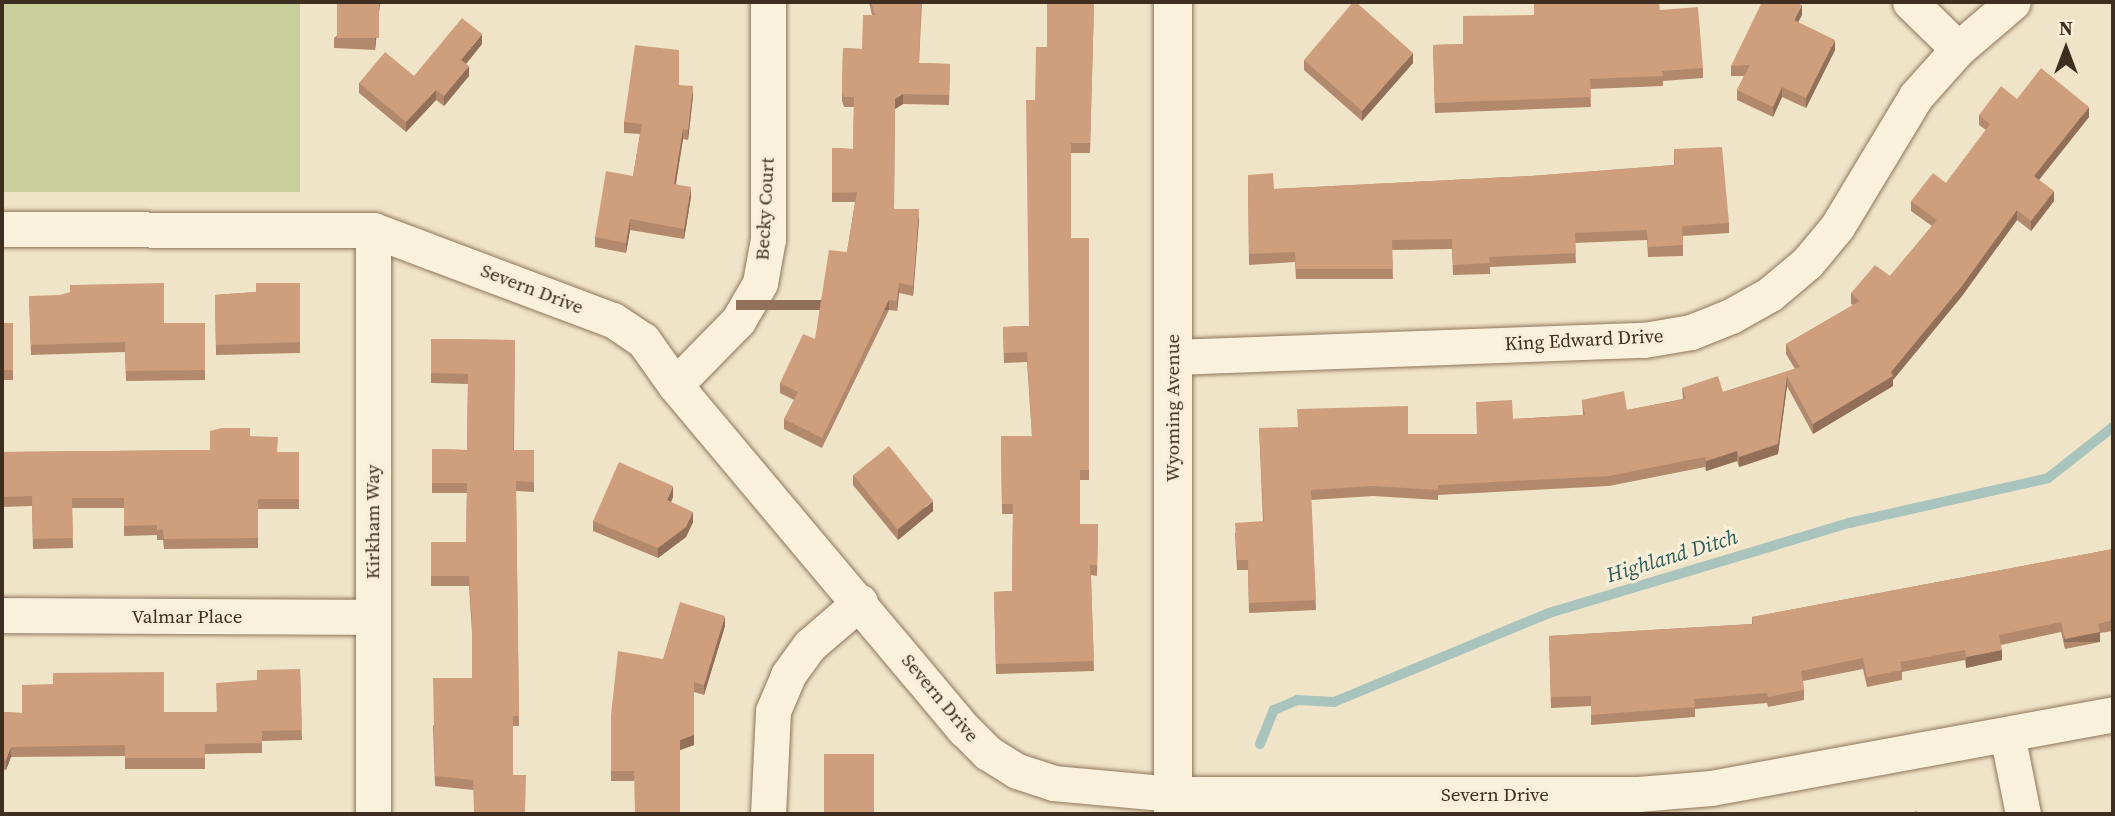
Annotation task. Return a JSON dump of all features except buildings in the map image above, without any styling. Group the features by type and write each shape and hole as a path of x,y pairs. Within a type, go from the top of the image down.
{"street":[{"name":"Becky Court","path":"675,385 738,321 760,283 768,239 768,2"},
{"name":"Wyoming Avenue","path":"1172,2 1173,804"},
{"path":"1910,2 1958,49"},
{"name":"King Edward Drive","path":"1173,356 1644,340 1691,332 1731,317 1770,295 1815,254 1838,227 1916,96 1958,49 2013,2"},
{"name":"Severn Drive","path":"2,229 373,230 613,320 643,340 675,385 965,730 988,753 1017,771 1053,783 1173,804 1532,805 1711,788 2113,714"},
{"name":"Kirkham Way","path":"373,230 373,814"},
{"path":"768,814 773,711 788,675 810,645 860,602"},
{"name":"Valmar Place","path":"2,615 373,617"},
{"path":"2007,734 2023,814"}],"green space":[{"path":"2,2 300,2 300,192 2,192"}],"waterway":[{"name":"Highland Ditch","path":"1260,744 1274,710 1297,700 1334,702 1549,613 1849,523 2048,478 2113,427"}]}
